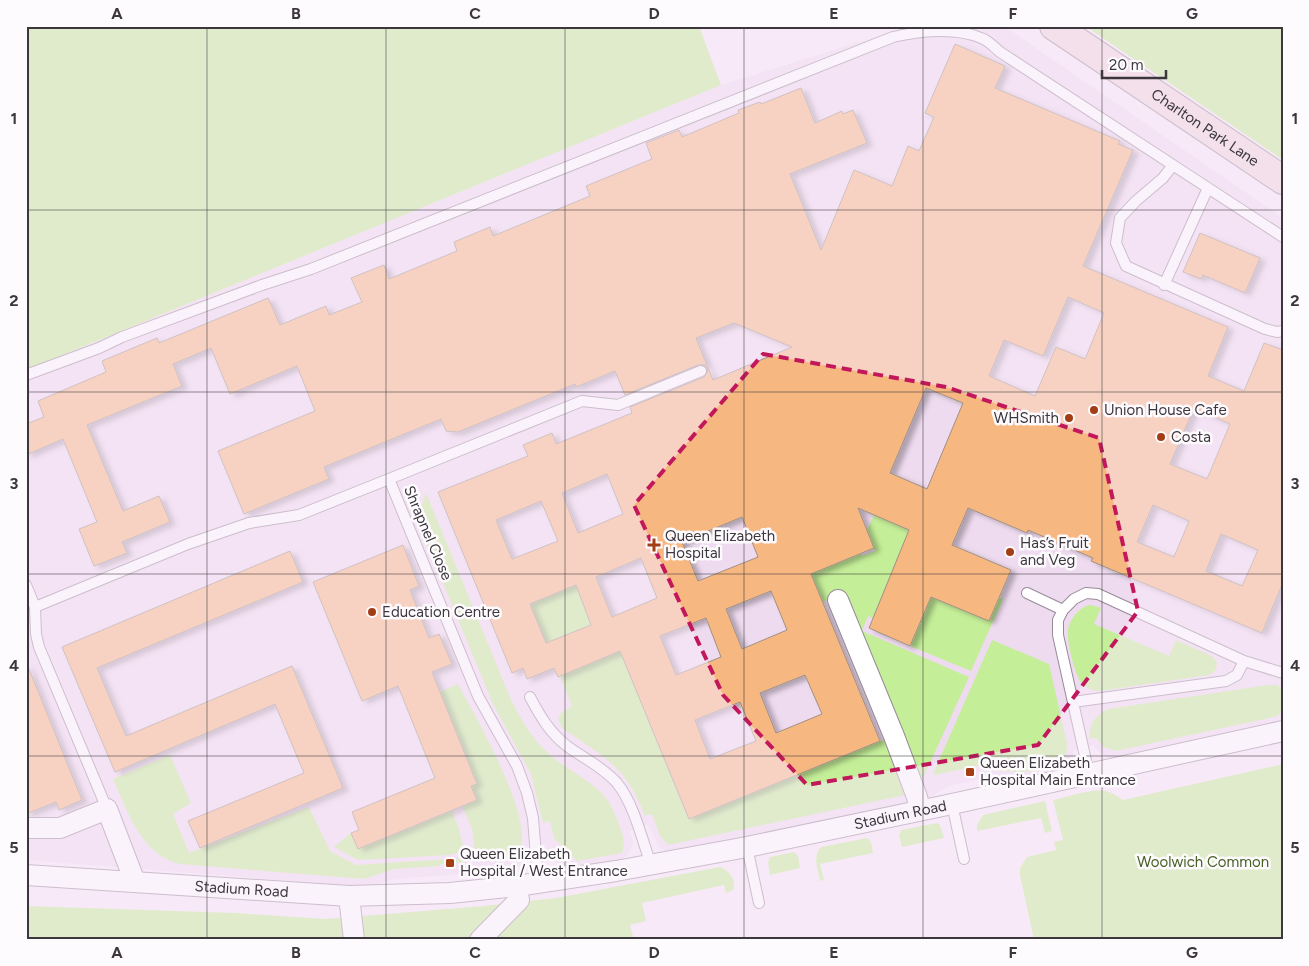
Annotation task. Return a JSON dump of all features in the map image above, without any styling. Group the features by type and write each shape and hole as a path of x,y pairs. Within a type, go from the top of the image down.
{"street":[{"name":"Charlton Park Lane","path":"1054,26 1283,180"},
{"path":"838,600 894,736 920,810"},
{"name":"Stadium Road","path":"26,875 349,896 441,893 517,886 651,865 747,847 1283,731"},
{"path":"26,828 60,828 107,809 135,882"},
{"path":"480,940 519,900 517,886"},
{"path":"349,896 354,940"}],"lane":[{"path":"26,375 98,348 122,336 311,269 893,37 918,31 957,33 982,38 1008,57 1283,237"},
{"path":"1173,165 1163,178 1120,218 1116,243 1126,266 1164,285 1266,329 1277,332 1283,331"},
{"path":"1164,285 1208,188"},
{"name":"Shrapnel Close","path":"538,882 533,818 527,792 513,758 478,696 389,479 582,401 618,405 701,371"},
{"path":"35,607 188,544 249,523 299,516 389,479"},
{"path":"26,585 35,607 36,634 39,647 107,809"},
{"path":"1027,593 1064,610"},
{"path":"1089,774 1058,635 1058,620 1064,610 1074,600 1086,594 1098,594 1244,661 1283,673"},
{"path":"1074,702 1226,681 1236,675 1244,661"},
{"path":"530,697 540,716 553,733 566,745 609,775 625,795 651,865"},
{"path":"952,804 964,859"},
{"path":"747,847 759,903"}],"highlighted area":[{"path":"763,354 946,387 1099,438 1138,611 1038,745 807,785 723,695 634,505"}],"shaded area":[{"name":"Queen Elizabeth Hospital","path":"911,26 988,26 1010,30 1283,218 1283,720 1114,759 1103,755 1093,745 1074,750 1073,758 1062,770 1029,778 995,776 952,785 930,797 904,804 673,851 666,851 659,847 648,825 630,831 633,841 632,847 628,855 621,860 575,868 560,865 551,858 544,844 526,846 523,858 516,870 508,876 501,878 475,873 395,879 368,887 26,860 26,370 721,85"}],"green space":[{"path":"26,26 699,26 721,85 26,370"},
{"path":"1085,26 1283,26 1283,160"},
{"path":"426,493 512,702 532,735 542,747 561,764 593,785 607,800 615,814 623,836 624,845 622,853 577,861 554,838 550,821 543,823 531,774 493,704 417,520"},
{"path":"874,515 909,530 873,618 868,616 862,631 969,677 920,785 840,595 823,602 811,574 861,553 862,556 875,551 866,529"},
{"path":"579,584 595,623 546,643 530,604"},
{"path":"931,597 989,621 999,597 1003,599 971,671 910,646"},
{"path":"1091,605 1101,608 1094,624 1169,656 1176,640 1212,656 1217,662 1216,670 1209,675 1101,691 1087,688 1080,681 1074,667 1068,629 1076,613"},
{"path":"992,640 1049,664 1067,743 1066,754 1060,762 1040,770 1014,772 993,770 990,765 986,764 934,775 933,774"},
{"path":"620,651 689,819 890,737 910,790 905,795 668,845 660,836 652,814 645,816 632,789 621,773 598,752 563,729 558,720 561,713 572,706 560,676"},
{"path":"458,684 500,764 510,788 522,830 521,846 515,856 476,861 472,829 460,801 464,806 477,800 471,786 477,783 440,692"},
{"path":"1277,685 1283,689 1283,710 1277,716 1116,751 1104,747 1096,738 1090,739 1092,724 1100,714 1108,709"},
{"path":"170,755 191,803 173,814 189,853 309,807 330,851 356,865 465,858 466,862 394,869 364,879 180,864 155,852 146,842 131,818 113,779"},
{"name":"Woolwich Common","path":"1283,764 1283,940 1034,940 1020,868 1027,857 1056,850 1054,842 1063,840 1053,800 1100,790 1110,792 1123,800"},
{"path":"1045,801 1052,831 1045,833 1041,818 977,831 977,825 983,815"},
{"path":"452,811 459,828 464,851 450,855 358,860 334,847 351,833 358,849"},
{"path":"937,823 940,825 944,838 902,847 899,835 901,830"},
{"path":"867,838 871,842 873,853 820,864 824,880 820,881 816,859 821,847"},
{"path":"794,852 798,856 800,868 770,875 768,862 770,857"},
{"path":"720,867 726,870 733,879 733,890 726,893 724,885 642,903 646,921 630,925 634,940 26,940 26,906 236,913 325,919 556,898"}],"building":[{"path":"955,44 1005,66 995,88 1120,141 1118,144 1133,150 1083,266 1228,327 1208,376 1244,391 1264,343 1283,350 1283,582 1262,633 1091,561 1093,558 1028,530 1027,533 968,508 952,545 1011,570 989,621 931,597 910,646 869,628 909,530 858,508 874,548 811,574 880,741 689,819 620,651 558,677 554,668 527,679 523,668 512,673 438,492 528,456 523,445 552,433 556,444 632,413 630,407 704,377 708,371 705,365 698,365 625,395 615,371 576,387 575,384 458,432 446,431 441,419 324,467 329,479 244,514 218,451 315,411 297,366 230,394 211,348 173,364 182,386 87,425 123,511 159,496 170,522 122,542 127,553 94,566 79,529 97,522 63,439 26,455 26,424 44,417 38,401 106,372 102,361 157,338 159,343 268,298 280,325 326,306 329,315 362,302 351,278 384,265 389,279 457,251 454,242 490,227 493,236 590,196 586,186 652,159 646,143 679,130 682,137 739,113 738,110 760,102 761,104 801,88 815,123 842,111 843,114 853,110 867,143 790,174 821,250 854,170 892,186 908,146 919,151 934,117 925,113","holes":["1068,297 1104,313 1085,359 1056,347 1035,396 989,376 1004,340 1043,356","734,323 792,347 713,380 696,338","926,388 963,403 927,489 890,473","1194,408 1230,424 1207,479 1170,464","607,474 623,514 578,533 562,493","541,501 558,541 512,559 496,520","1153,505 1189,521 1174,557 1137,542","742,517 758,557 698,581 682,542","1221,534 1258,550 1242,586 1206,571","641,558 657,598 612,617 596,577","576,585 591,625 546,643 530,604","771,591 787,630 742,649 726,609","706,618 721,657 676,675 660,636","805,675 822,714 776,733 760,693","740,702 756,741 710,759 695,720"]},
{"path":"1200,233 1260,258 1245,293 1203,275 1201,279 1183,272"},
{"path":"403,545 419,586 410,590 429,638 439,634 452,664 432,672 477,784 471,786 477,800 358,849 351,833 359,830 352,812 435,778 398,686 362,701 313,582"},
{"path":"290,551 303,582 97,668 126,736 292,666 343,788 200,848 188,821 304,773 275,704 115,772 62,647"},
{"path":"27,664 82,800 59,810 56,802 26,814"}],"place":[{"name":"Union House Cafe","path":"1094,410"},
{"name":"WHSmith","path":"1069,418"},
{"name":"Costa","path":"1161,437"},
{"name":"Queen Elizabeth Hospital","path":"654,545"},
{"name":"Has’s Fruit and Veg","path":"1010,552"},
{"name":"Education Centre","path":"372,612"},
{"name":"Queen Elizabeth Hospital Main Entrance","path":"970,772"},
{"name":"Queen Elizabeth Hospital / West Entrance","path":"450,863"}]}
